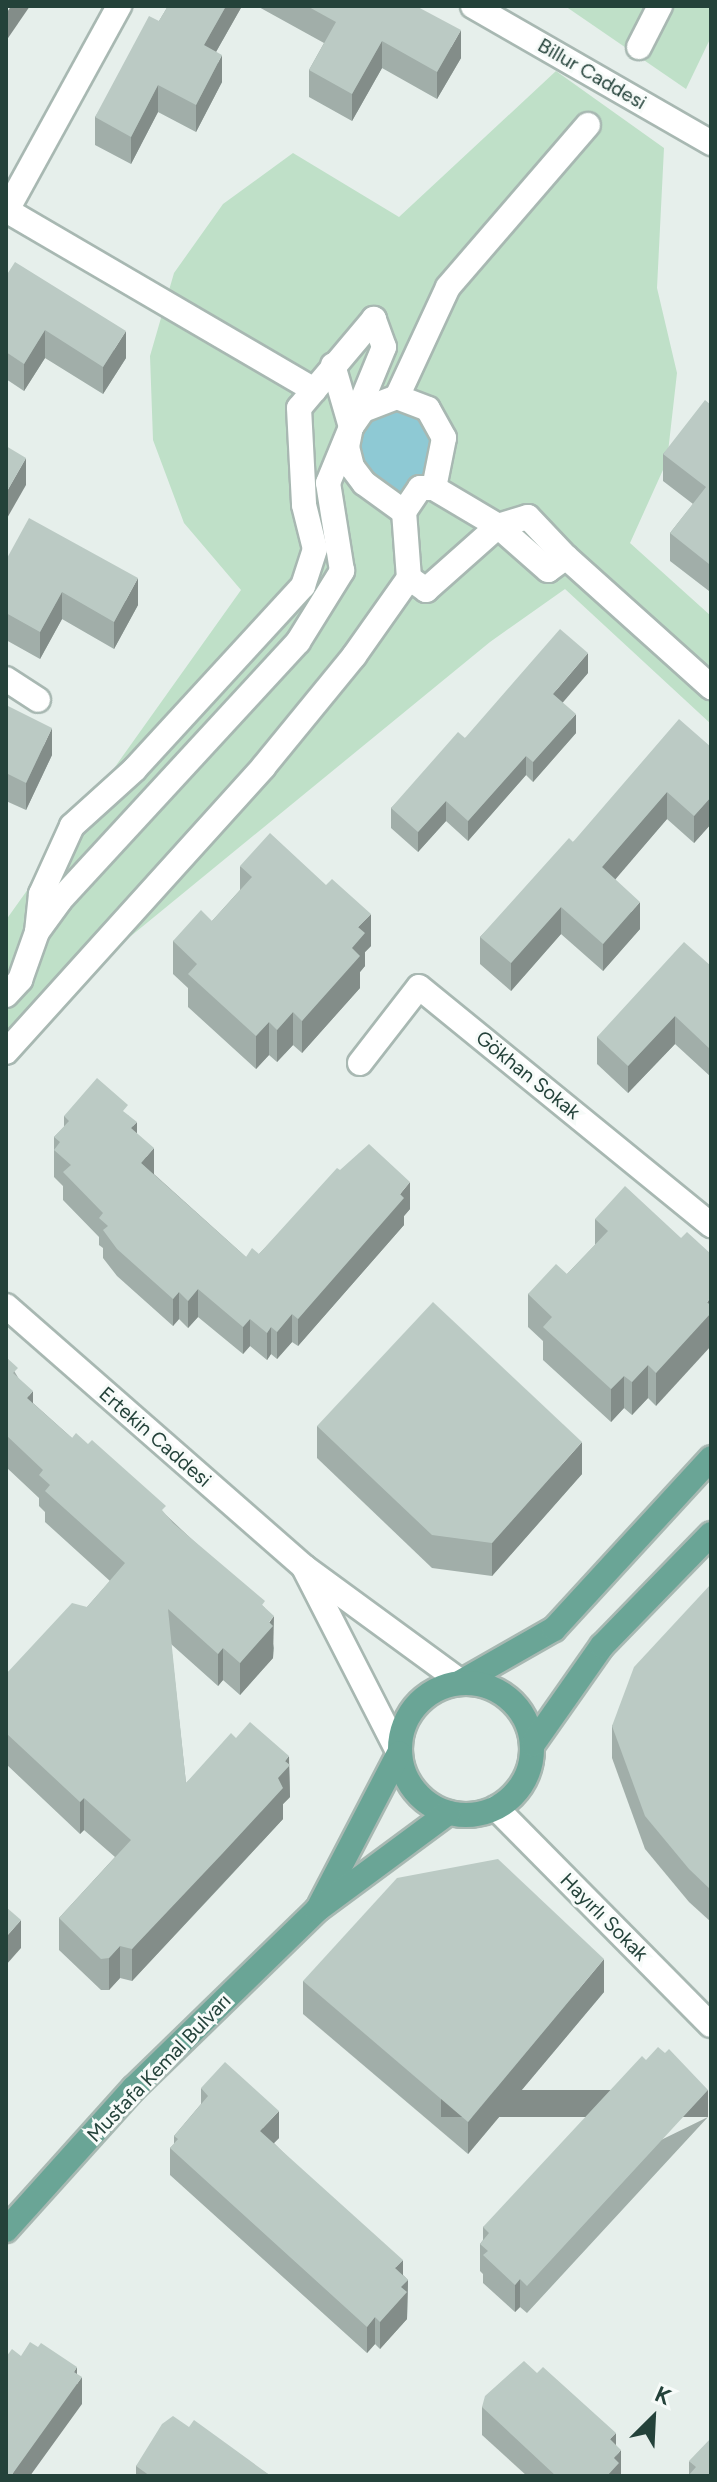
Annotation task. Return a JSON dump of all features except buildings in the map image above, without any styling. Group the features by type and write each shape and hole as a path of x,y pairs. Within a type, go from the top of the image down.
{"main road":[{"path":"317,1910 399,1753 409,1713 440,1687 461,1682 554,1629 711,1458"},
{"path":"399,1753 414,1791 448,1813 481,1814 496,1808 524,1782 533,1744 602,1646 711,1534"},
{"path":"461,1682 501,1692 522,1715 533,1744"},
{"path":"317,1910 448,1813"},
{"name":"Mustafa Kemal Bulvarı","path":"6,2230 134,2088 317,1910"}],"street":[{"path":"119,6 6,210 314,390"},
{"name":"Billur Caddesi","path":"473,6 711,143"},
{"path":"639,47 660,6"},
{"path":"397,397 448,287 588,125"},
{"path":"6,995 20,980 37,932 41,894 72,826 135,769 303,586 315,549 304,505 299,408 374,319 384,347 328,483 342,571 306,630 37,932"},
{"path":"333,365 351,427"},
{"path":"404,512 364,483 352,467 347,447 351,427 363,410 397,397 428,409 438,423 443,458 434,488"},
{"path":"6,1052 264,766 409,578 404,512 420,488 434,488 498,526 548,570 566,557 711,687"},
{"path":"409,578 426,590 498,526"},
{"path":"6,679 38,700"},
{"name":"Gökhan Sokak","path":"360,1063 419,987 711,1225"},
{"name":"Ertekin Caddesi","path":"6,1306 304,1567 461,1682"},
{"path":"304,1567 399,1753"},
{"name":"Hayırlı Sokak","path":"496,1808 711,2025"}],"green space":[{"path":"565,6 711,6 711,37 686,89"},
{"path":"556,71 664,148 657,288 677,373 667,461 630,543 711,616 711,724 565,589 490,642 65,990 6,1066 6,920 241,590 184,523 153,440 150,356 174,273 223,204 293,153 399,217"}],"water":[{"path":"376,407 420,412 440,454 424,480 399,499 365,475 357,434"}]}
